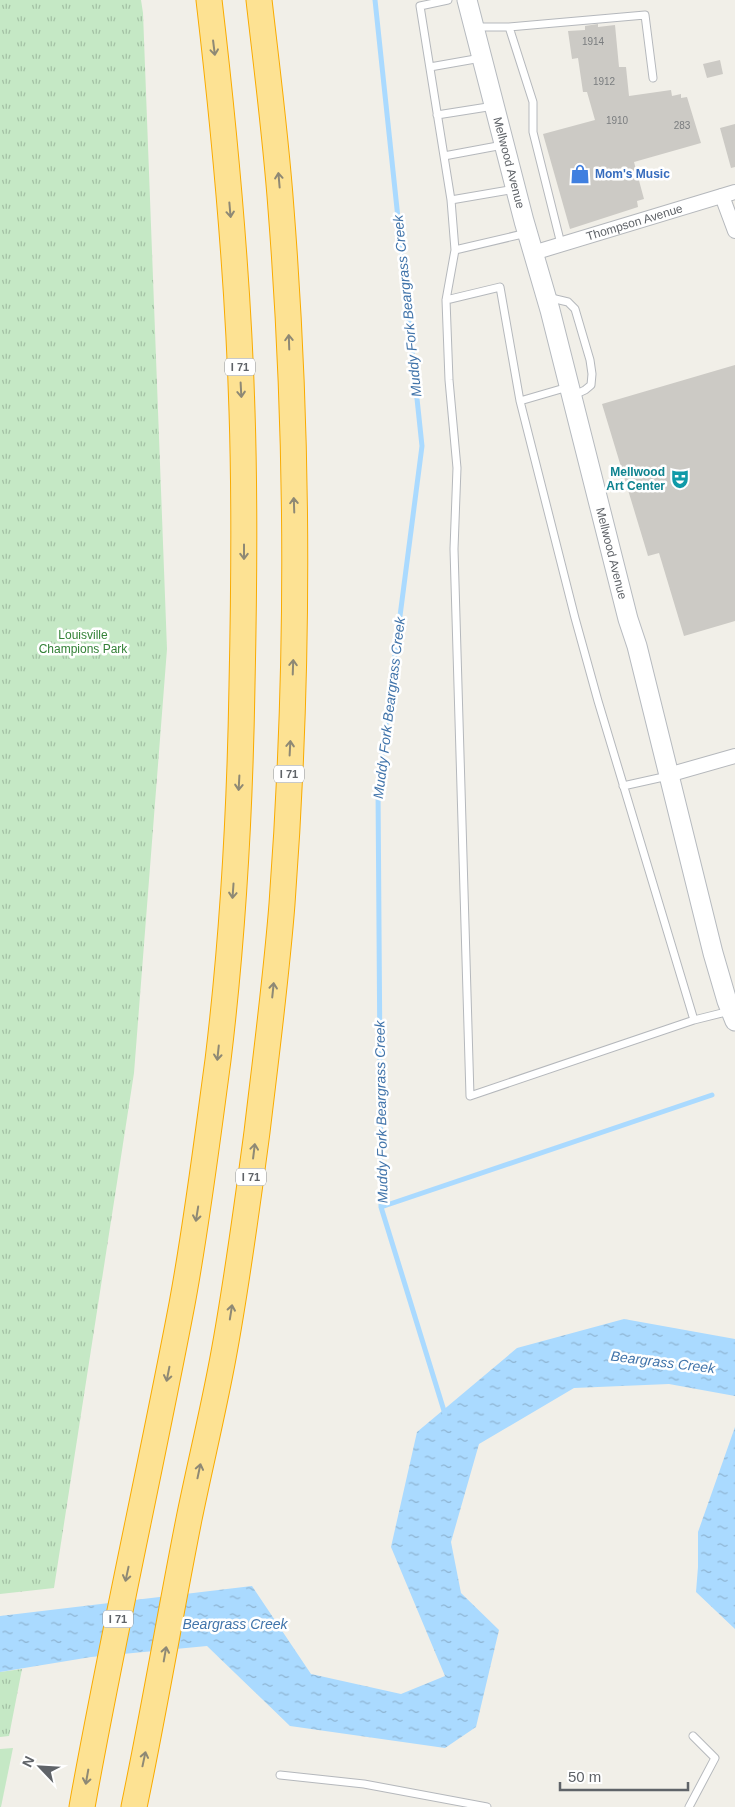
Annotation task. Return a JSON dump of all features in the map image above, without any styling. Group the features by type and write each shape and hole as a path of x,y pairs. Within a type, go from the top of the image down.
{"highway":[{"name":"I 71","path":"82,1807 99,1712 182,1302 198,1204 218,1055 229,950 241,734 244,526 242,407 236,286 224,132 209,0"},
{"name":"I 71","path":"134,1807 156,1702 189,1519 223,1361 242,1248 268,1044 282,905 291,716 295,524 289,337 281,209 259,0"}],"street":[{"name":"Mellwood Avenue","path":"467,0 504,145 546,296 628,618 637,646 713,953 734,1013"},
{"name":"Thompson Avenue","path":"534,253 729,194"},
{"path":"729,194 735,231"},
{"path":"668,776 735,756"}],"lane":[{"path":"448,0 420,6 451,200 455,250 446,300 449,380 457,468 454,549 470,1096 694,1020 734,1013"},
{"path":"474,26 508,27 644,15 653,78"},
{"path":"508,27 533,102 533,132 561,244"},
{"path":"430,67 482,58"},
{"path":"437,115 494,106"},
{"path":"444,156 504,145"},
{"path":"451,200 516,189"},
{"path":"455,250 528,233"},
{"path":"446,300 500,287 520,401 575,618 623,786 694,1020"},
{"path":"520,401 584,390 591,385 590,360 575,308 568,302 546,296"},
{"path":"623,786 668,776"},
{"path":"690,1807 715,1758 693,1736"},
{"path":"280,1775 364,1784 488,1807"}],"green space":[{"name":"Louisville Champions Park","path":"0,0 141,0 167,649 134,1073 54,1588 0,1594"},
{"path":"22,1669 9,1736 0,1737 0,1672"},
{"path":"13,1748 1,1807 0,1807 0,1749"}],"water":[{"name":"Beargrass Creek","path":"624,1319 735,1339 735,1396 669,1384 574,1388 479,1444 451,1542 461,1593 499,1630 476,1727 445,1748 290,1726 207,1646 91,1657 0,1672 0,1616 252,1586 311,1674 401,1694 445,1676 391,1547 417,1432 517,1348"},
{"path":"735,1427 735,1629 696,1592 698,1532"}],"building":[{"path":"598,24 598,27 615,25 619,67 626,67 629,96 671,90 672,96 681,94 681,98 687,97 701,143 634,162 644,199 637,201 638,207 570,229 543,134 595,120 587,92 583,92 578,58 572,59 568,31 585,30 585,26"},
{"path":"720,60 723,74 707,78 703,64"},
{"path":"735,124 735,167 731,168 720,128"},
{"name":"Mellwood Art Center","path":"735,365 735,621 684,636 659,553 648,556 602,404"}],"waterway":[{"name":"Muddy Fork Beargrass Creek","path":"375,0 422,446 378,786 381,1207 445,1414"},
{"path":"381,1207 712,1095"}],"place":[{"name":"Mom's Music","path":"580,174"},
{"name":"Mellwood Art Center","path":"680,479"}]}
